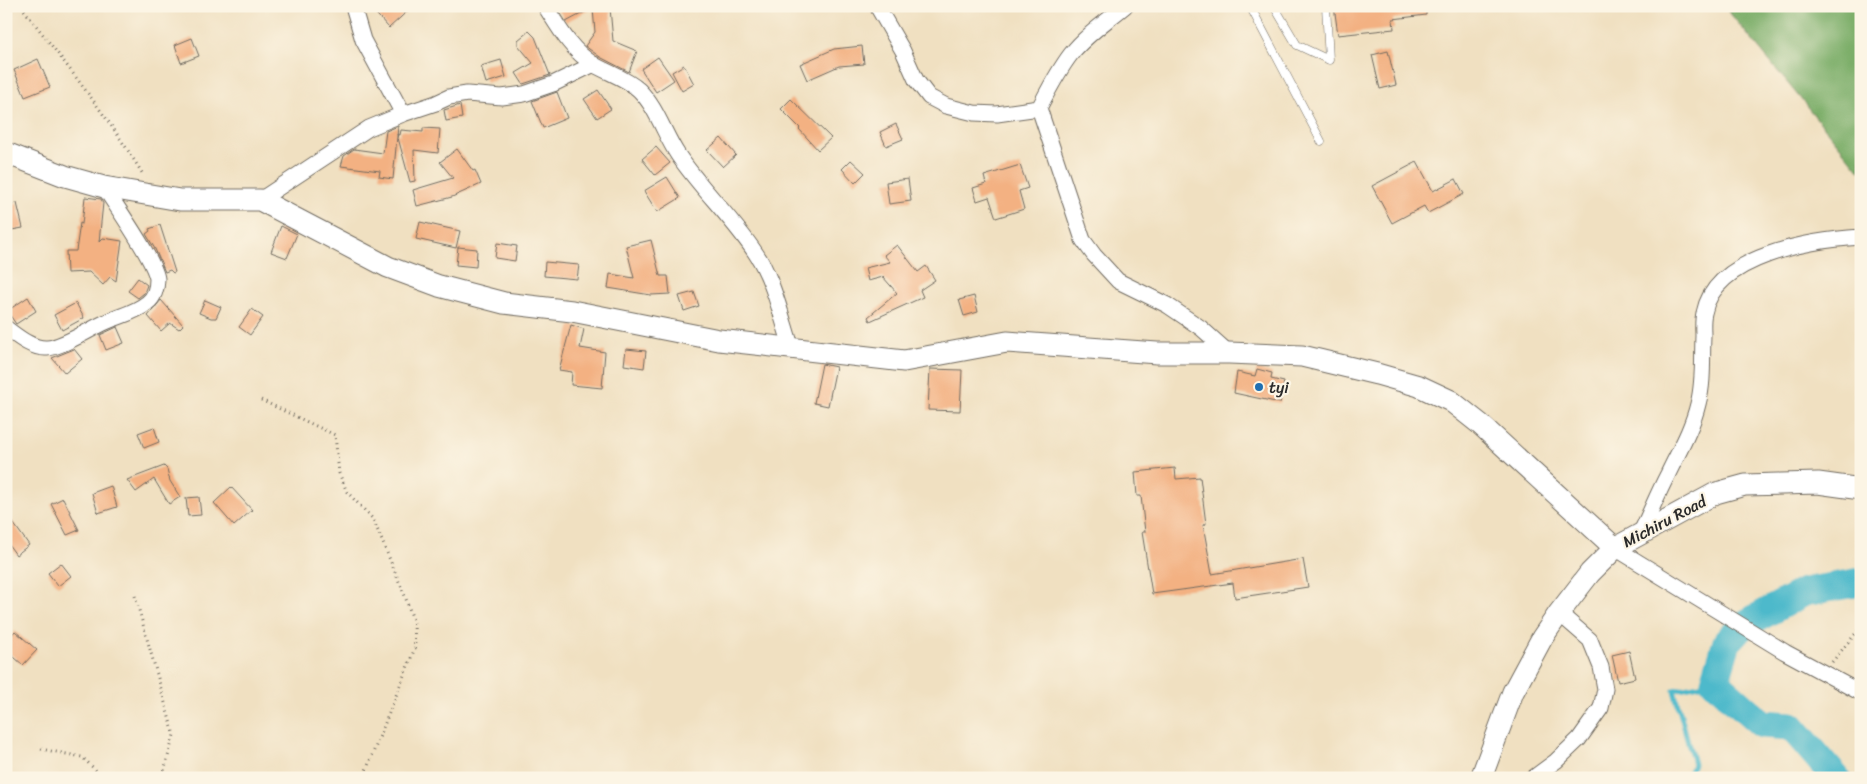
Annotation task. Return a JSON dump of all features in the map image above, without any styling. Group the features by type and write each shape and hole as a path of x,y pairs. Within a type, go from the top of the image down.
{"street":[{"path":"353,6 363,40 403,114"},
{"path":"545,6 568,42 578,53 639,90 654,110 678,154 760,261 792,349"},
{"path":"877,6 903,51 916,80 929,97 946,106 974,113 997,114 1039,108"},
{"path":"1125,6 1072,52 1052,82 1039,108 1083,240 1094,255 1118,281 1167,305 1201,328 1229,353"},
{"path":"260,200 369,128 403,114 449,97 467,94 502,97 524,94 553,84 594,64"},
{"path":"6,153 65,176 104,187 157,197 180,200 260,200 388,267 439,286 504,303 572,311 719,340 904,362 1007,342 1157,353 1302,356 1420,386 1451,401 1480,424 1615,548 1785,652 1861,692"},
{"path":"6,328 26,342 46,348 67,341 95,326 135,311 149,302 155,292 157,278 149,259 104,187"},
{"path":"1641,532 1690,428 1698,404 1702,382 1703,314 1708,298 1723,281 1748,262 1765,255 1832,239 1861,236"},
{"name":"Michiru Road","path":"1481,778 1513,692 1542,638 1590,573 1615,548 1641,532 1716,493 1745,485 1818,483 1861,489"},
{"path":"1533,778 1556,761 1579,740 1601,708 1605,690 1601,668 1590,640 1559,613"}],"lane":[{"path":"1250,6 1321,141"},
{"path":"1274,6 1297,45 1329,60 1326,6"}],"path":[{"path":"6,11 10,6"},
{"path":"21,6 114,129 157,197"},
{"path":"261,400 335,435 339,473 347,492 374,519 414,623 415,648 364,778"},
{"path":"135,596 174,735 162,778"},
{"path":"1824,672 1861,627"},
{"path":"41,749 82,757 104,778"}],"green space":[{"path":"1724,6 1861,6 1861,172"}],"building":[{"path":"369,6 413,6 389,28"},
{"path":"563,6 596,6 566,22 558,9"},
{"path":"1334,6 1426,6 1426,15 1393,19 1394,29 1338,35"},
{"path":"610,8 613,41 637,51 629,72 600,57 585,46 595,32 593,9"},
{"path":"529,31 535,37 550,75 523,84 516,73 533,63 518,45 518,40"},
{"path":"192,38 199,56 181,63 175,45"},
{"path":"862,46 864,64 839,66 807,80 800,64 834,49"},
{"path":"1388,51 1396,85 1380,89 1372,55"},
{"path":"658,57 674,80 656,92 641,69"},
{"path":"38,59 50,87 25,97 14,70"},
{"path":"501,60 506,77 486,83 481,66"},
{"path":"684,65 694,84 682,91 672,72"},
{"path":"598,90 611,109 597,118 584,99"},
{"path":"557,92 567,118 543,128 532,101"},
{"path":"791,99 831,138 818,150 781,109"},
{"path":"460,105 462,118 446,121 444,110"},
{"path":"896,124 903,139 886,146 880,132"},
{"path":"398,126 393,179 379,177 380,171 341,166 344,156 354,149 383,153 386,131"},
{"path":"423,128 440,129 438,153 414,150 415,181 410,182 397,134 400,135 401,130 423,132"},
{"path":"721,138 736,155 723,167 707,150"},
{"path":"656,147 670,163 655,175 642,159"},
{"path":"457,149 473,171 475,170 481,184 452,197 417,206 413,190 453,178 440,162"},
{"path":"851,160 865,173 855,183 842,169"},
{"path":"1417,162 1433,191 1456,179 1464,194 1428,213 1424,206 1392,223 1372,186"},
{"path":"1020,165 1028,188 1019,191 1024,209 996,218 989,197 977,201 973,188 986,184 984,176"},
{"path":"667,177 680,198 657,212 644,191"},
{"path":"908,179 911,201 889,204 886,182"},
{"path":"85,197 101,199 103,203 99,242 103,238 122,241 116,281 110,277 103,285 89,272 67,273 66,251 76,251"},
{"path":"17,203 23,228 6,231 6,205"},
{"path":"420,222 460,231 456,248 416,239"},
{"path":"160,225 175,272 173,273 170,270 165,272 146,234 150,231 149,229"},
{"path":"281,226 297,234 287,258 271,252"},
{"path":"651,240 660,276 668,276 670,294 651,295 608,288 610,274 634,278 626,246"},
{"path":"497,243 517,246 515,261 495,258"},
{"path":"897,245 918,272 926,266 935,280 920,290 923,297 870,321 868,317 897,293 883,277 868,281 865,268 890,262 884,255"},
{"path":"458,247 477,249 476,267 456,265"},
{"path":"545,262 579,265 577,279 544,276"},
{"path":"138,278 147,285 144,293 138,298 128,291"},
{"path":"694,292 699,306 684,311 679,296"},
{"path":"974,296 978,312 964,316 959,300"},
{"path":"28,297 36,311 16,324 7,311"},
{"path":"161,300 183,325 179,329 170,323 161,331 148,316"},
{"path":"205,300 221,307 216,318 199,313"},
{"path":"76,303 84,318 62,330 54,315"},
{"path":"252,309 263,317 250,335 239,327"},
{"path":"571,325 584,329 580,348 605,352 602,388 571,385 572,372 559,370"},
{"path":"117,327 124,343 106,350 100,335"},
{"path":"74,349 82,359 65,373 52,358"},
{"path":"626,349 646,351 644,368 624,365"},
{"path":"822,364 836,367 828,406 814,403"},
{"path":"930,369 962,370 960,411 928,410"},
{"name":"tyi","path":"1257,369 1272,373 1271,379 1284,382 1280,403 1234,393 1237,372 1255,376"},
{"path":"154,427 159,442 144,448 138,433"},
{"path":"164,466 167,469 170,481 180,497 169,504 154,479 136,492 127,480"},
{"path":"1175,468 1176,479 1200,477 1206,524 1203,525 1212,574 1303,559 1308,587 1235,598 1233,583 1152,594 1142,532 1145,532 1141,496 1137,496 1135,472"},
{"path":"111,486 117,507 98,513 92,493"},
{"path":"231,487 252,510 234,526 214,503"},
{"path":"199,497 201,515 188,516 186,498"},
{"path":"63,498 79,530 67,535 51,504"},
{"path":"6,513 29,545 16,555 6,541"},
{"path":"61,563 71,576 58,586 48,573"},
{"path":"15,631 37,650 23,665 6,650 6,641"},
{"path":"1629,651 1635,678 1618,682 1612,655"}],"waterway":[{"path":"1836,778 1791,726 1762,724 1715,682 1727,642 1742,626 1804,592 1861,582"},
{"path":"1686,778 1694,764 1674,690 1715,682"}],"place":[{"name":"tyi","path":"1259,387"}]}
